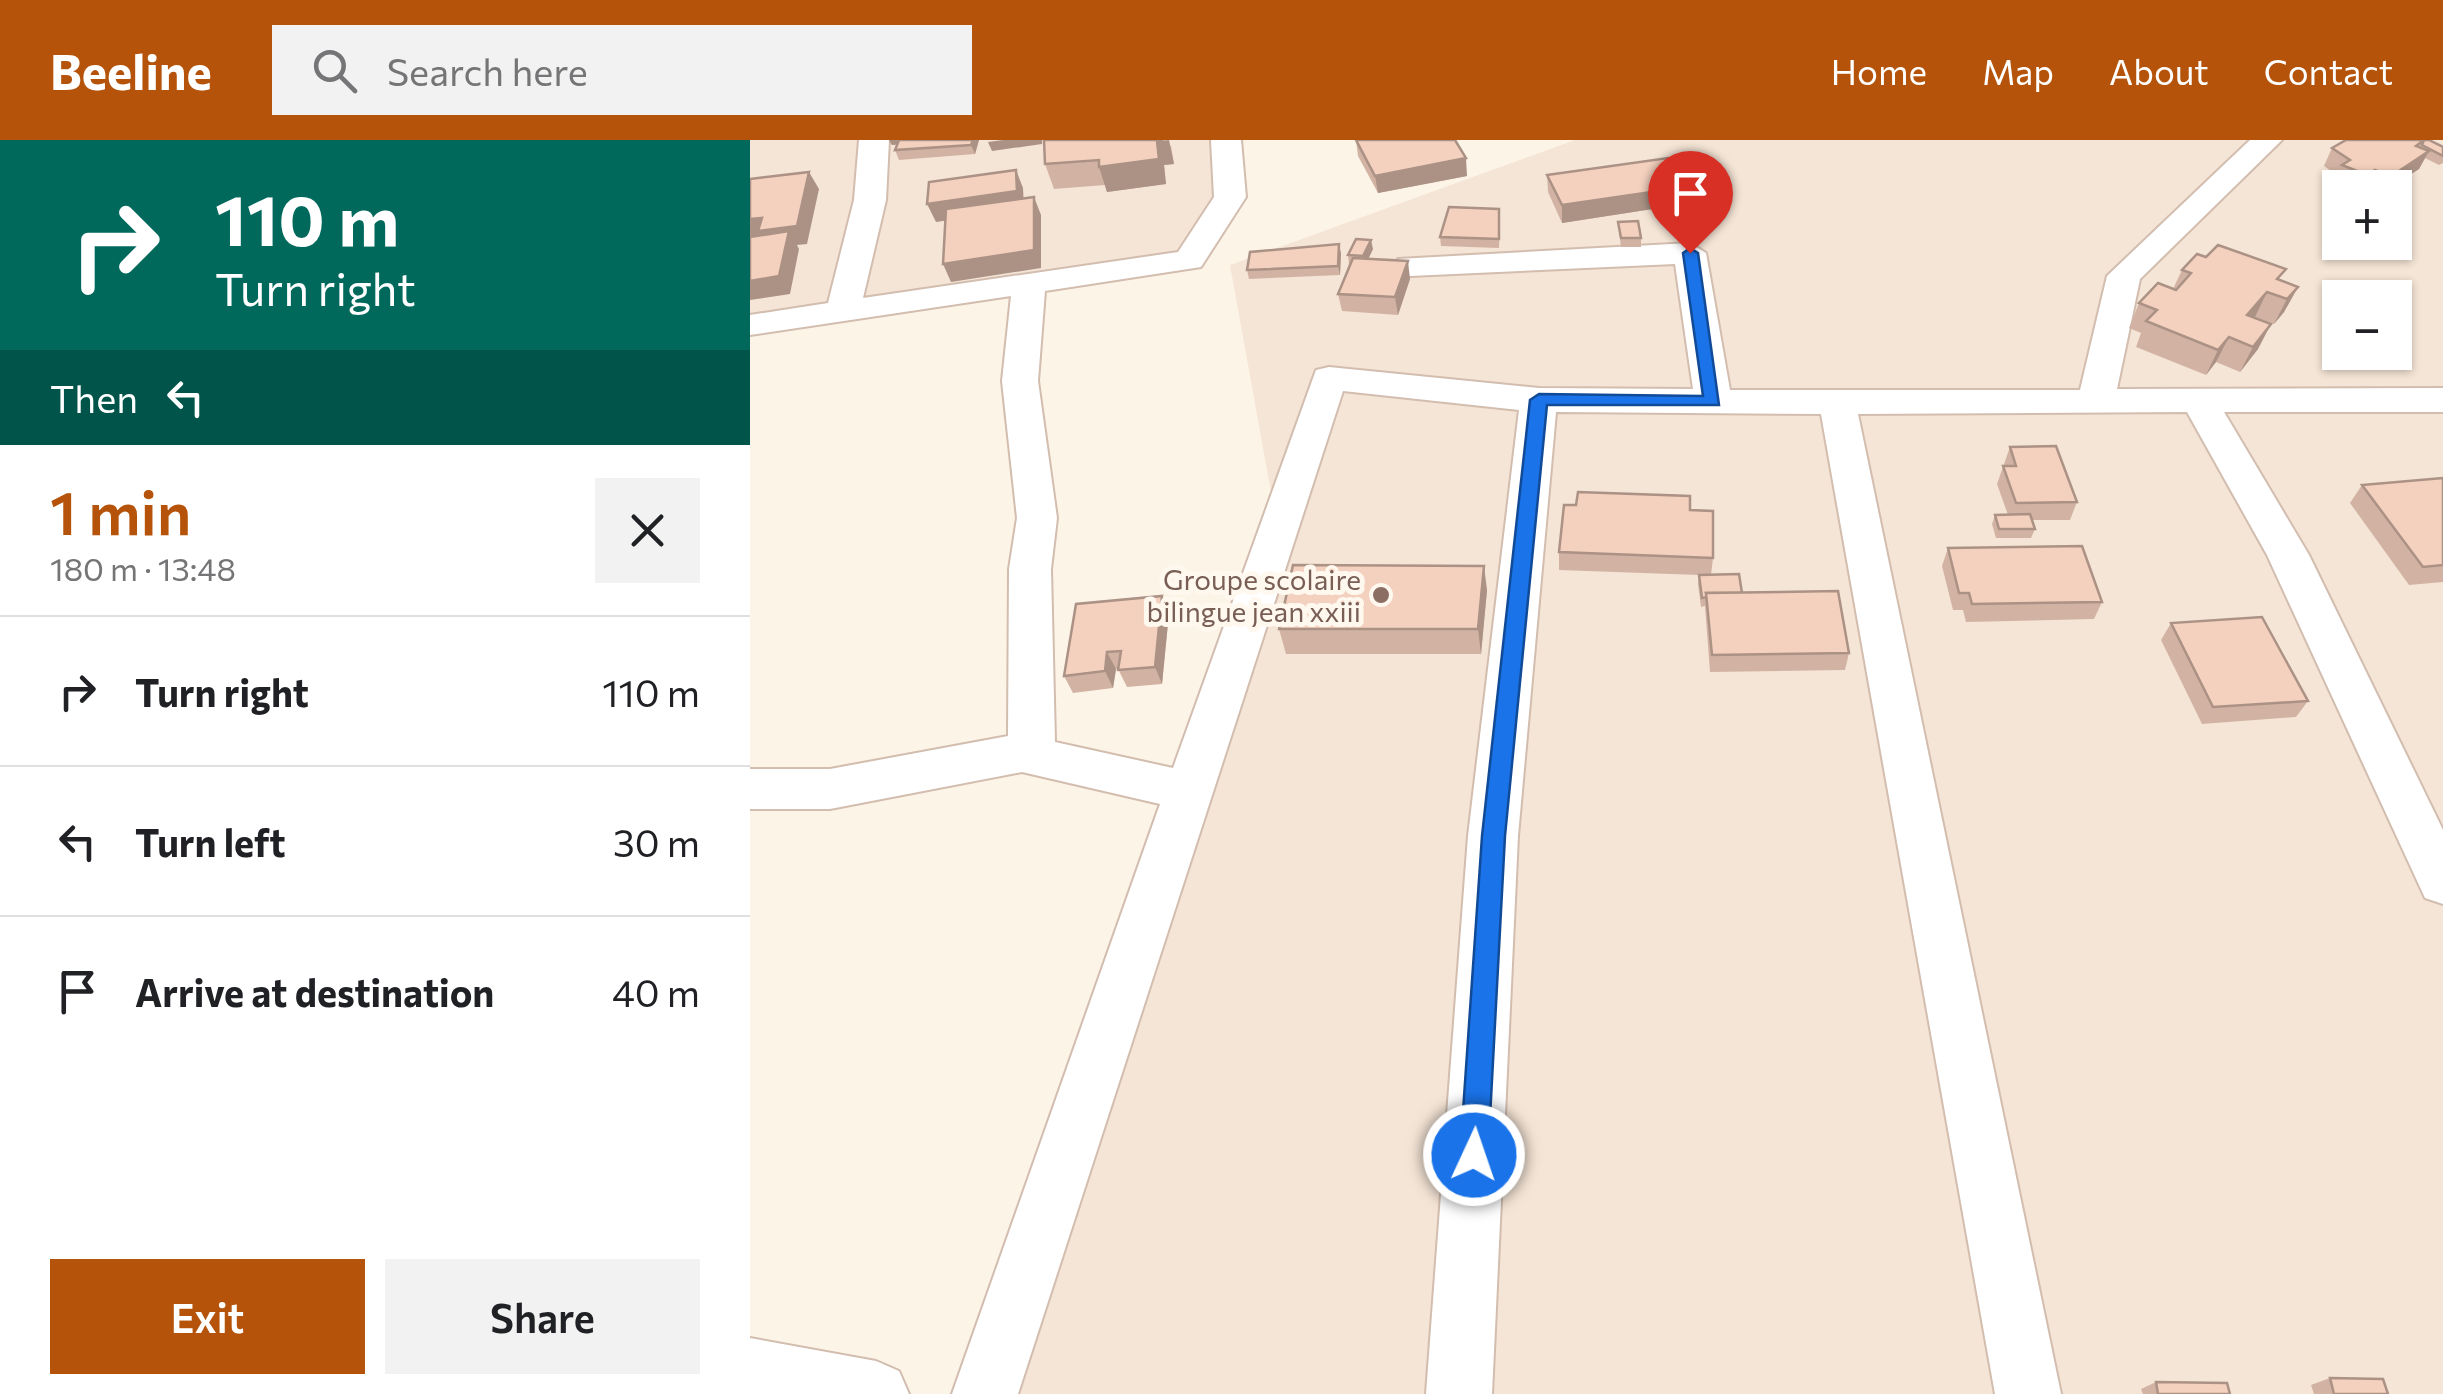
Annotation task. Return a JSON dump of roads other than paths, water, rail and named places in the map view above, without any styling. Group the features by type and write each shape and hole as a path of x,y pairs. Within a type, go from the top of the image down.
{"street":[{"path":"843,312 870,200 874,140"},
{"path":"750,325 1190,260 1230,198 1226,140"},
{"path":"2096,400 2124,276 2267,140"},
{"path":"1410,266 1690,253 1713,401"},
{"path":"1029,284 1020,381 1038,518 1030,569 1032,756 1188,791"},
{"path":"985,1394 1330,378 1539,400 2443,400"},
{"path":"2198,399 2288,555 2443,882"},
{"path":"1459,1394 1494,836 1539,400"},
{"path":"1837,402 2028,1394"},
{"path":"750,789 830,789 1032,751"},
{"path":"750,1370 876,1394"}],"place":[{"name":"Groupe scolaire bilingue jean xxiii","path":"1381,595"}]}
